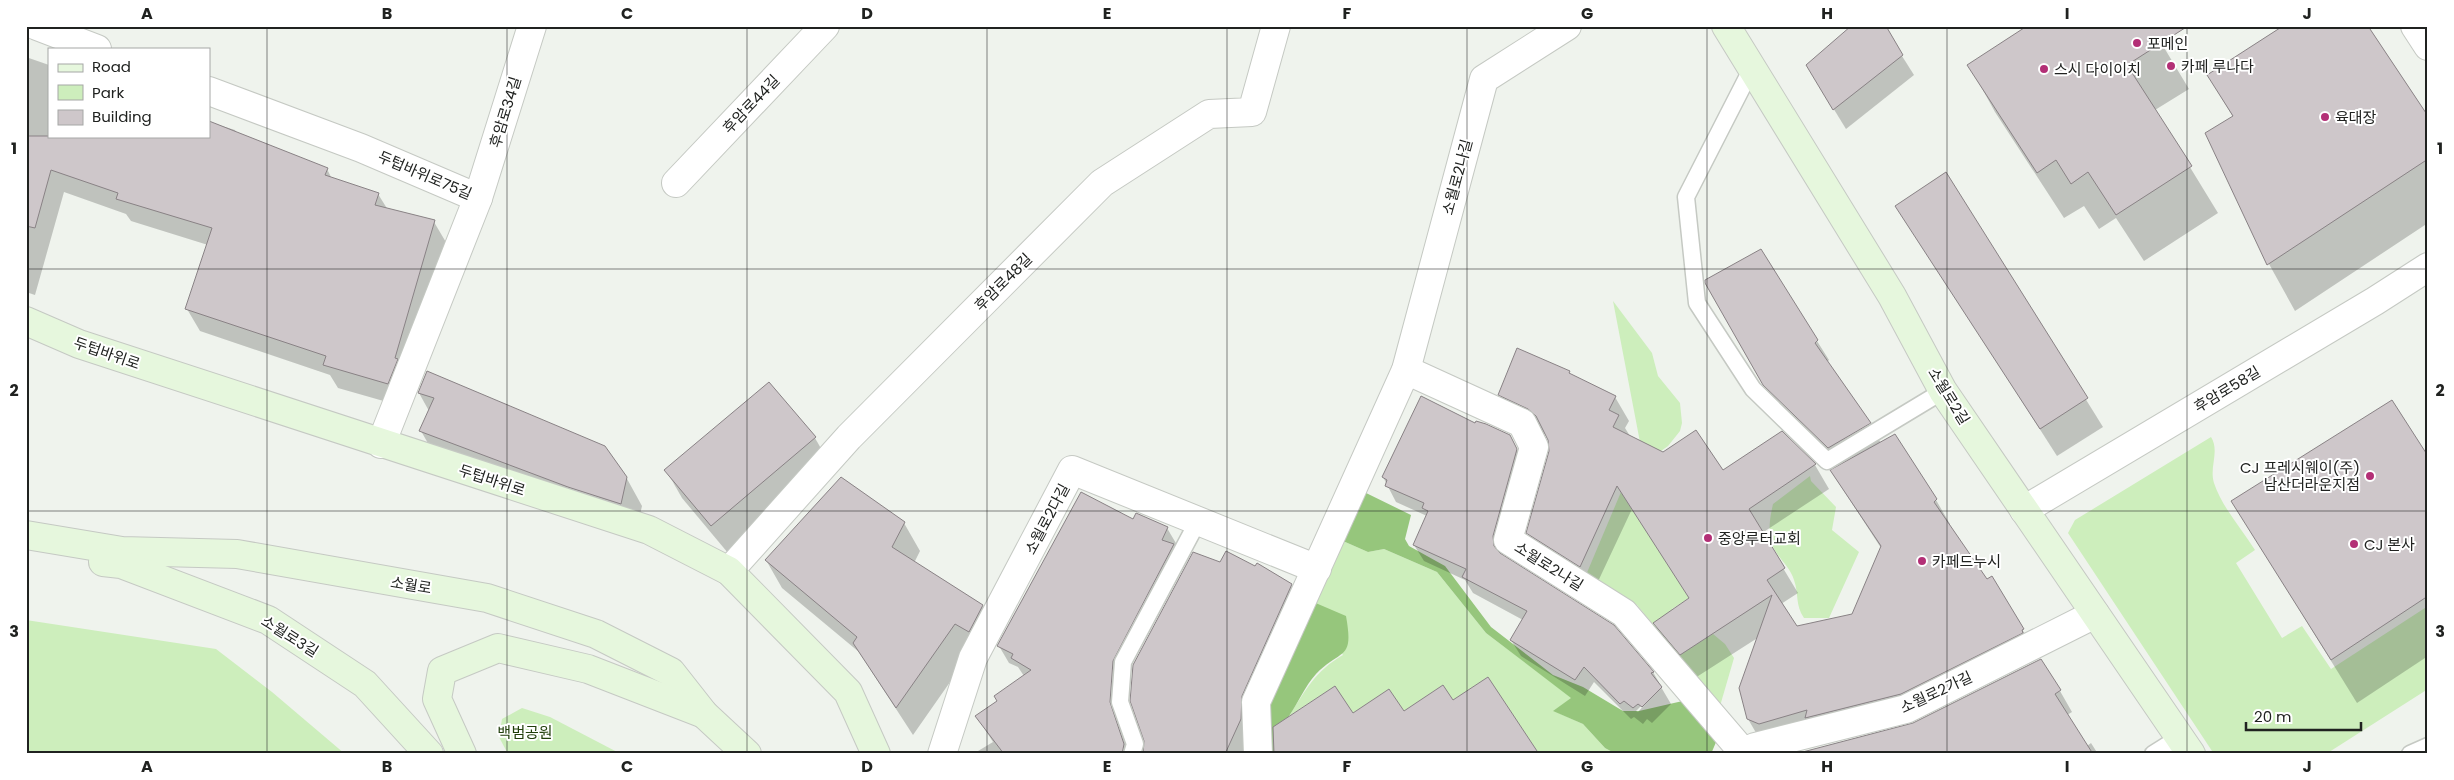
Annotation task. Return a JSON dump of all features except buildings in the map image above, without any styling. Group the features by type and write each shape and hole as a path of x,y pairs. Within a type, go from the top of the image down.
{"main road":[{"name":"소월로2길","path":"1726,26 1751,70 1892,296 1943,390 2186,745"},
{"name":"두텁바위로","path":"26,321 79,344 649,530 729,571 848,692 876,754"},
{"name":"소월로","path":"26,535 122,551 237,554 487,598 596,634 671,672 704,714 747,754"},
{"name":"소월로3길","path":"26,554 121,564 268,620 365,684 429,754"},
{"path":"462,754 437,699 442,670 498,648 588,669 704,714"}],"street":[{"path":"37,26 94,48"},
{"name":"후암로34길","path":"478,198 532,26"},
{"name":"후암로44길","path":"676,183 825,26"},
{"name":"후암로48길","path":"729,571 849,437 1102,183 1209,114 1252,112 1276,26"},
{"name":"소월로2나길","path":"1258,754 1256,702 1406,370 1484,79 1567,26"},
{"path":"2415,26 2428,46"},
{"name":"두텁바위로75길","path":"210,91 361,148 478,198 381,444"},
{"name":"후암로58길","path":"2024,510 2375,301 2428,267"},
{"name":"소월로2나길","path":"1406,370 1522,423 1534,447 1508,540 1624,613 1741,753"},
{"name":"소월로2다길","path":"942,754 974,658 1072,470 1317,569"},
{"name":"소월로2가길","path":"1741,753 1756,747 1906,709 2096,614"}],"lane":[{"path":"1751,70 1686,197 1697,303 1753,390 1827,461 1943,390"},
{"path":"1132,754 1135,744 1120,702 1123,662 1198,521"},
{"path":"2153,754 2186,745"},
{"path":"2410,754 2428,746"}],"green space":[{"path":"1613,301 1652,353 1658,376 1680,403 1682,423 1680,431 1668,446 1644,463"},
{"path":"2211,437 2215,448 2213,477 2217,492 2255,550 2236,563 2282,638 2302,626 2331,669 2428,606 2428,689 2326,754 2217,754 2212,751 2068,533 2075,520"},
{"path":"1810,476 1811,481 1836,507 1832,530 1859,552 1829,618 1804,618 1799,609 1792,575 1775,551 1770,537 1770,520 1773,504"},
{"path":"1362,491 1411,515 1405,539 1409,546 1445,566 1491,627 1553,675 1583,687 1623,711 1639,711 1687,700 1719,735 1711,754 1616,754 1605,748 1583,724 1553,711 1571,698 1486,633 1437,572 1384,549 1368,552 1343,541"},
{"path":"1621,492 1689,598 1672,609 1695,645 1713,634 1725,644 1734,658 1720,706 1637,605 1586,575"},
{"path":"1343,541 1368,552 1384,549 1437,572 1486,633 1572,698 1554,711 1583,724 1605,748 1616,754 1539,754 1488,677 1453,700 1443,685 1404,711 1389,689 1353,713 1335,686 1289,716 1318,674 1343,655 1311,601"},
{"path":"1311,601 1346,616 1348,630 1347,647 1344,652 1316,674 1289,716 1314,754 1264,754 1262,710"},
{"path":"26,620 216,649 272,692 345,754 26,754"},
{"name":"백범공원","path":"522,708 550,717 621,754 508,754 499,737 502,719"}],"place":[{"name":"포메인","path":"2137,43"},
{"name":"카페 루나다","path":"2171,66"},
{"name":"스시 다이이치","path":"2044,69"},
{"name":"육대장","path":"2325,117"},
{"name":"CJ 프레시웨이(주) 남산더라운지점","path":"2370,476"},
{"name":"중앙루터교회","path":"1708,538"},
{"name":"CJ 본사","path":"2354,544"},
{"name":"카페드누시","path":"1922,561"}]}
